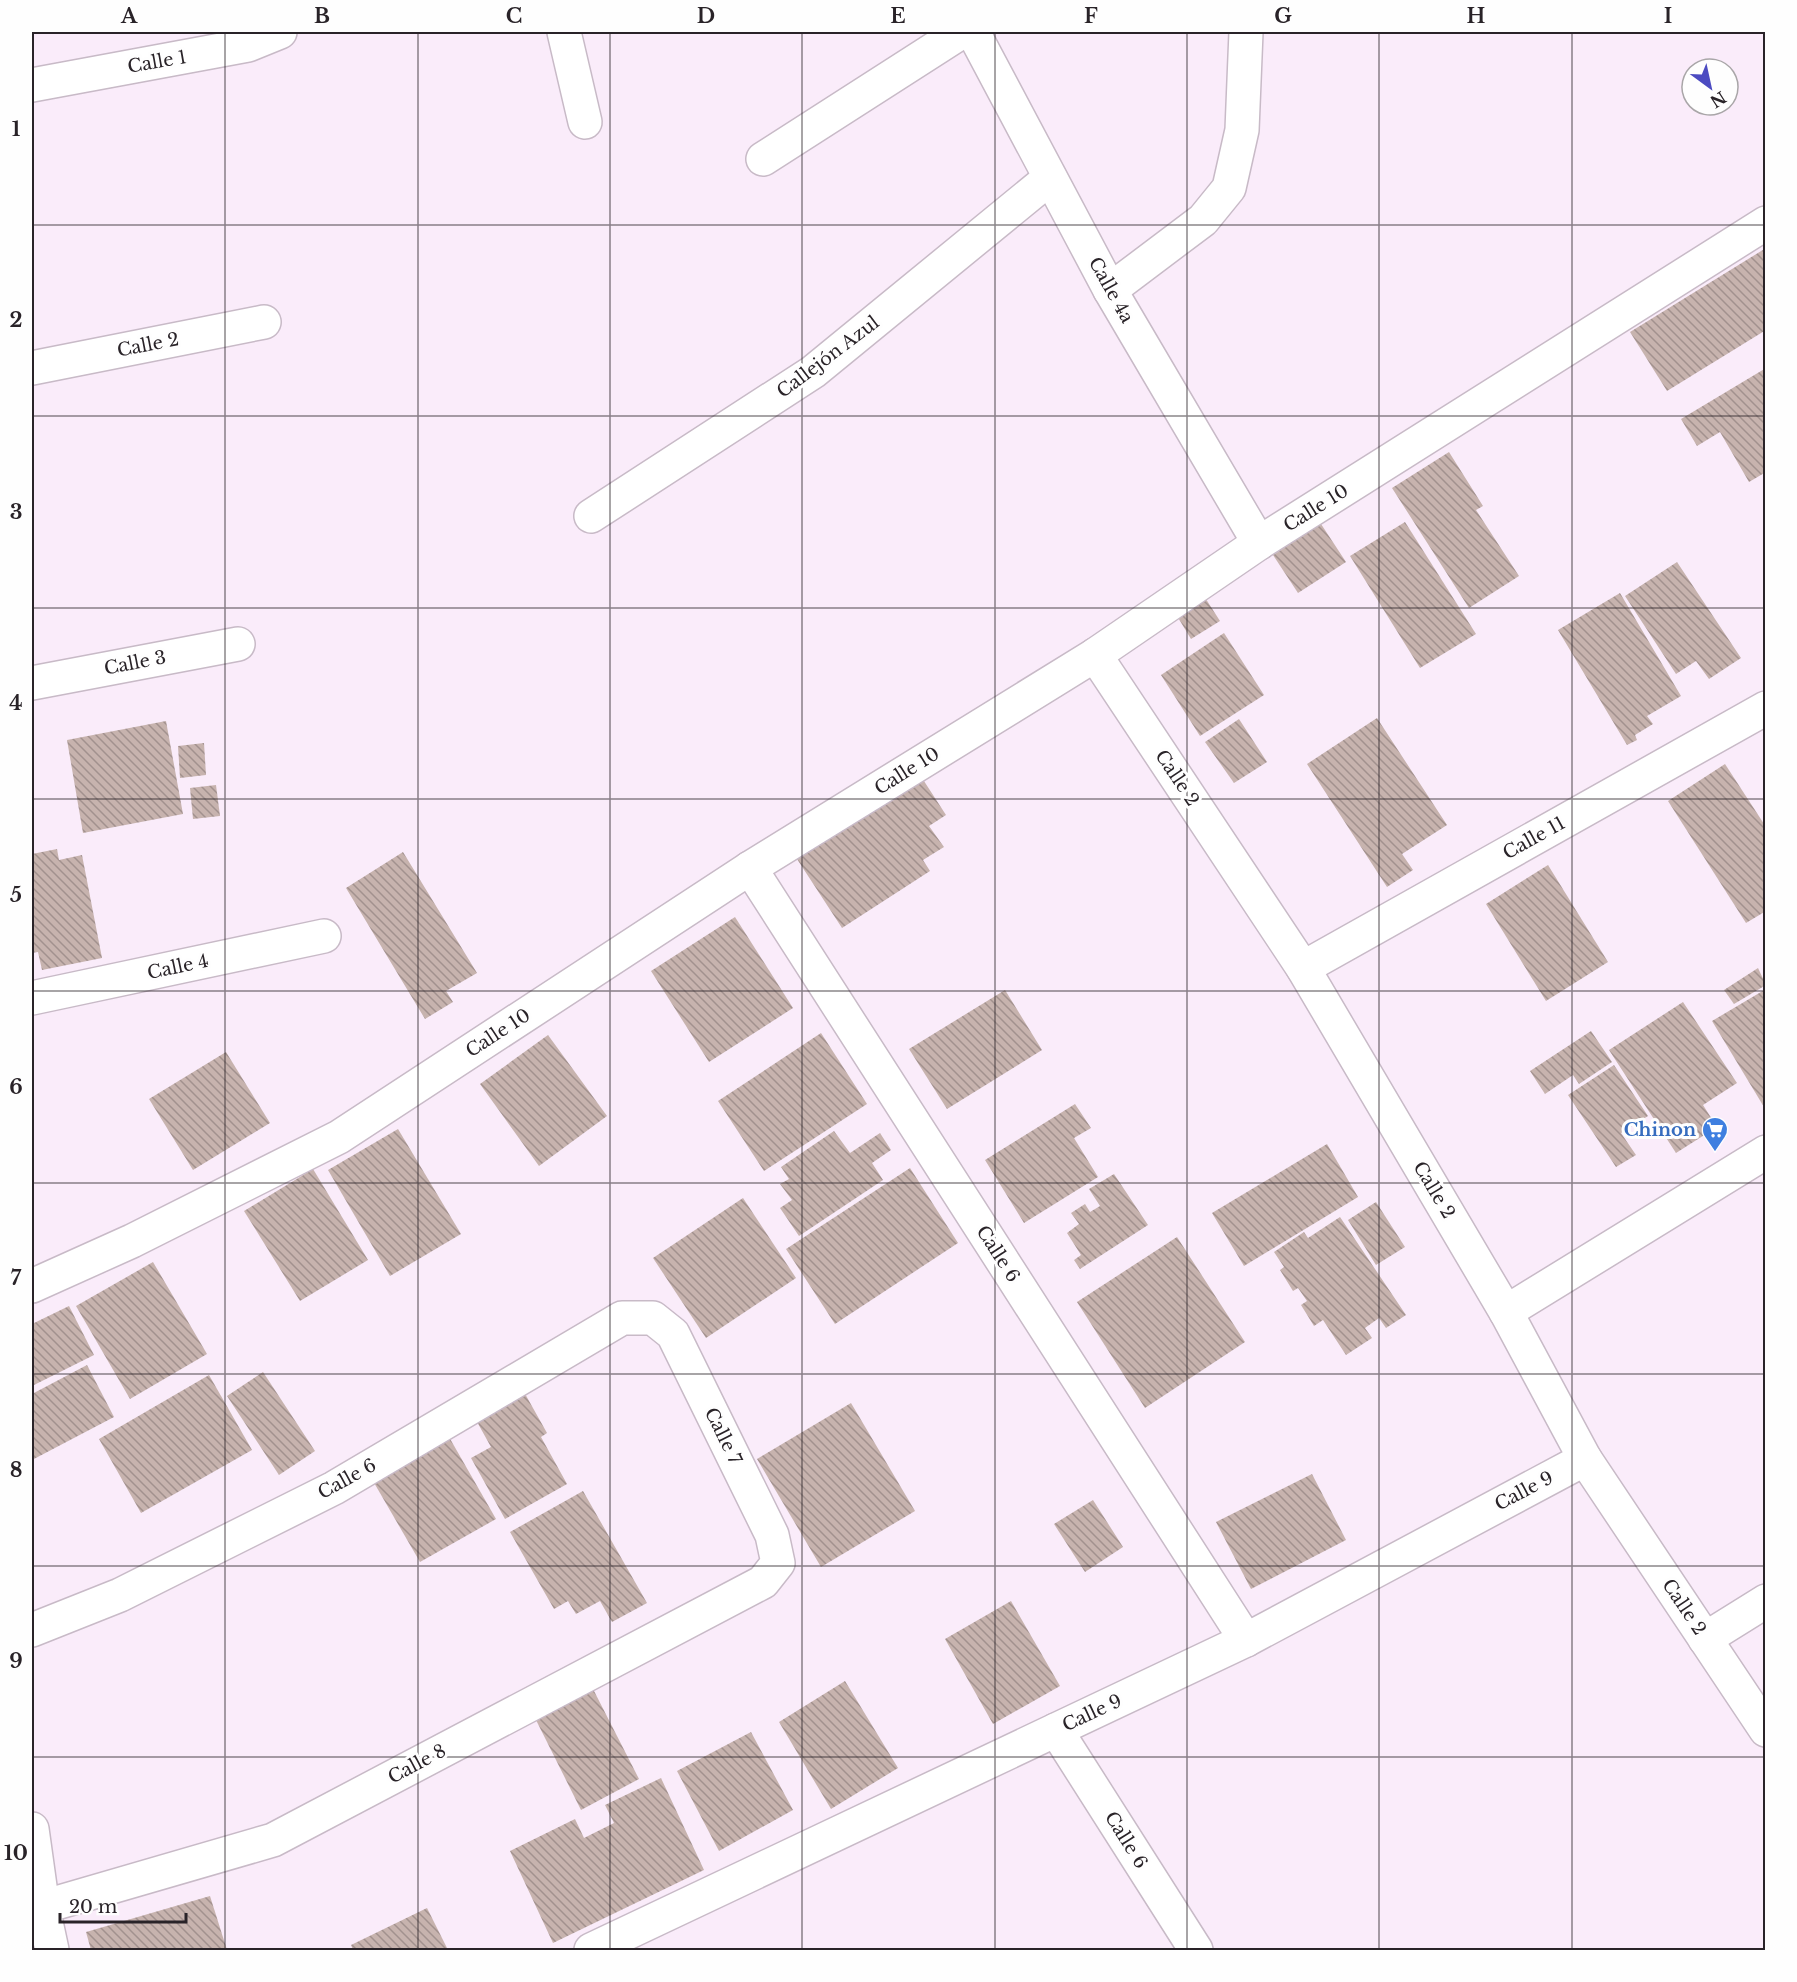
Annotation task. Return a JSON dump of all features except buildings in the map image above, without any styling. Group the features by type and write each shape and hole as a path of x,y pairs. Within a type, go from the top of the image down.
{"street":[{"name":"Calle 1","path":"32,85 248,45 280,32"},
{"path":"564,32 585,122"},
{"path":"764,159 961,32"},
{"name":"Calle 4a","path":"973,32 1110,290 1259,543"},
{"path":"1110,290 1203,220 1229,188 1242,130 1246,32"},
{"name":"Callejón Azul","path":"591,516 813,372 1050,178"},
{"name":"Calle 10","path":"32,1286 132,1241 339,1137 750,868 1095,655 1259,543 1766,223"},
{"name":"Calle 2","path":"32,368 264,322"},
{"name":"Calle 3","path":"32,683 238,644"},
{"name":"Calle 2","path":"1095,655 1303,968 1506,1312 1585,1459 1766,1730"},
{"name":"Calle 11","path":"1303,968 1766,708"},
{"name":"Calle 6","path":"750,868 1246,1640"},
{"name":"Calle 4","path":"32,998 324,936"},
{"path":"1506,1312 1766,1152"},
{"name":"Calle 6","path":"32,1630 120,1595 334,1488 622,1318 653,1318"},
{"name":"Calle 7","path":"653,1318 673,1334 772,1535 778,1563"},
{"name":"Calle 9","path":"591,1950 1246,1640 1585,1459"},
{"name":"Calle 8","path":"37,1909 273,1840 763,1581 778,1563"},
{"path":"1705,1639 1766,1601"},
{"name":"Calle 6","path":"1056,1730 1196,1950"},
{"path":"32,1829 37,1909 52,1950"}],"place":[{"name":"Chinon","path":"1715,1153"}]}
